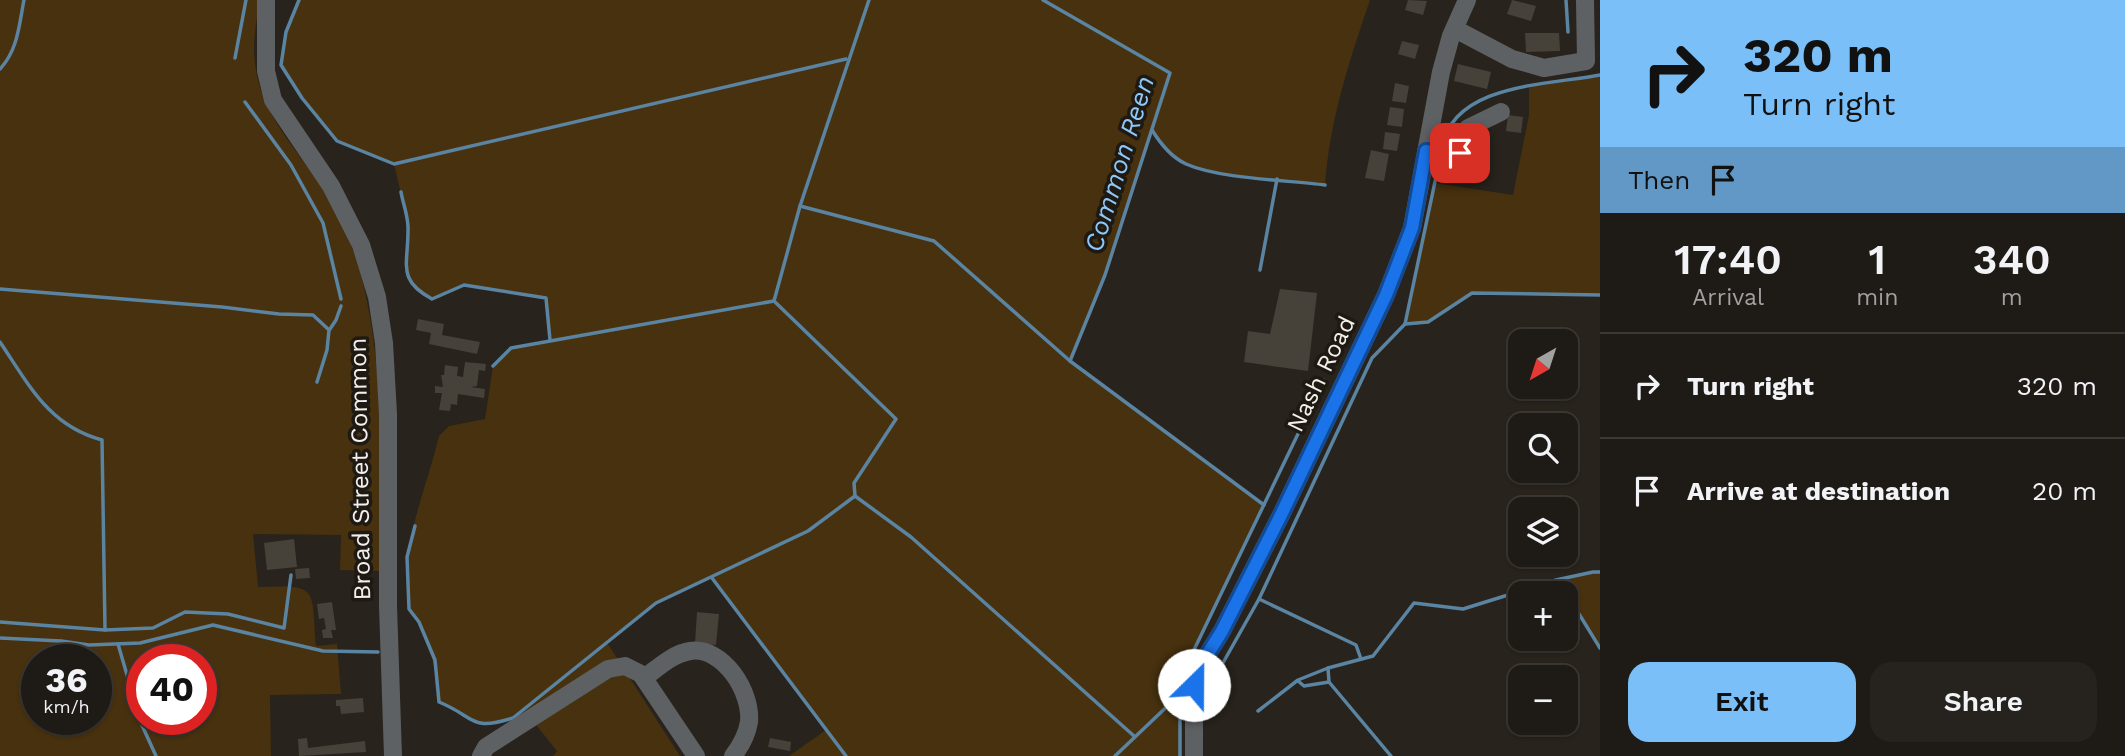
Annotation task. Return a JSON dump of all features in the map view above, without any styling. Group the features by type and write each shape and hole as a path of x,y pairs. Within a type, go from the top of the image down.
{"street":[{"name":"Broad Street Common","path":"266,0 266,71 273,100 331,187 361,246 377,297 384,343 388,414 388,606 393,756"},
{"name":"Nash Road","path":"1194,756 1194,685 1204,660 1222,631 1281,515 1386,295 1412,228 1436,153 1441,72 1467,0"},
{"path":"1455,29 1513,60 1544,68 1586,61 1585,0"},
{"path":"1436,153 1457,156 1468,128 1501,112"},
{"path":"644,678 672,657 690,651 709,653 723,663 744,695 749,719 742,743 733,756"},
{"path":"481,756 486,747 608,669 625,666 637,671 644,678 696,756"}],"shaded area":[{"path":"0,0 259,0 254,55 264,98 281,129 327,196 352,246 374,340 380,455 379,571 340,570 341,535 253,534 258,587 302,589 312,601 316,646 337,644 341,694 270,695 271,756 0,756"},
{"path":"299,0 1370,0 1336,114 1325,185 1228,175 1193,167 1172,155 1152,131 1105,275 1070,361 1264,505 1192,654 1177,667 1171,678 1180,710 1180,756 789,756 826,730 712,578 656,603 606,641 680,756 553,756 557,751 524,710 510,719 489,724 471,719 439,702 429,648 421,626 409,606 407,563 415,520 439,436 449,426 485,419 493,366 511,348 550,340 546,298 464,285 432,299 415,289 406,276 409,228 394,164 337,141 302,98 281,65 286,32"},
{"path":"1600,75 1600,295 1472,293 1428,322 1405,324 1435,183 1513,195 1529,115 1529,86"},
{"path":"1600,572 1600,648 1578,614 1578,581 1556,580"}],"building":[{"path":"1408,0 1427,1 1423,15 1405,10"},
{"path":"1512,0 1536,6 1531,21 1507,14"},
{"path":"1525,33 1559,33 1560,51 1526,52"},
{"path":"1402,41 1419,45 1415,59 1398,54"},
{"path":"1458,64 1491,72 1487,89 1454,81"},
{"path":"1395,83 1409,86 1406,103 1392,101"},
{"path":"1390,107 1404,109 1402,127 1387,125"},
{"path":"1508,115 1523,117 1521,133 1506,131"},
{"path":"1477,131 1489,133 1483,166 1471,164"},
{"path":"1385,132 1400,134 1397,151 1383,149"},
{"path":"1371,150 1389,154 1384,181 1365,178"},
{"path":"1457,161 1471,164 1466,181 1452,178"},
{"path":"1280,289 1317,293 1308,371 1244,362 1248,331 1270,334"},
{"path":"418,319 444,324 442,335 480,342 477,354 429,344 431,333 416,330"},
{"path":"465,362 486,364 485,371 479,370 477,386 471,387 485,389 484,398 458,394 457,405 451,404 450,411 439,410 442,393 435,393 435,386 443,387 441,375 444,375 445,365 458,367 457,376 463,377"},
{"path":"294,539 297,567 267,570 264,543"},
{"path":"309,568 310,578 296,579 295,569"},
{"path":"332,602 336,630 331,630 333,638 323,638 322,630 326,629 324,618 319,619 317,604"},
{"path":"697,612 719,614 716,645 695,643"},
{"path":"363,698 364,712 341,714 340,706 336,706 336,700"},
{"path":"307,738 308,748 365,741 366,752 299,756 298,739"},
{"path":"770,738 791,742 790,751 768,747"}],"waterway":[{"path":"0,69 11,54 24,0"},
{"path":"235,58 246,0"},
{"path":"299,0 286,32 281,65 302,98 337,141 394,164 846,59"},
{"path":"869,0 800,206 774,301 896,419 854,483 855,496 911,537 1134,736"},
{"name":"Common Reen","path":"1043,0 1170,73 1105,275 1070,361"},
{"path":"1566,0 1568,32"},
{"path":"1442,147 1450,126 1465,110 1484,99 1531,85 1600,75"},
{"path":"245,102 291,165 323,223 341,299"},
{"path":"1152,130 1175,158 1200,169 1235,176 1325,185"},
{"path":"1213,700 1215,677 1259,599 1372,358 1405,324 1440,158"},
{"path":"1260,270 1277,179"},
{"path":"401,192 408,226 407,271 413,285 432,299 464,285 546,298 550,340"},
{"path":"800,206 934,241 1070,361 1264,505"},
{"path":"0,289 313,315 329,330 327,350 317,382"},
{"path":"1405,324 1428,322 1472,293 1600,295"},
{"path":"493,366 511,348 774,301"},
{"path":"330,329 341,306"},
{"path":"0,342 31,388 54,414 84,434 102,440 105,630"},
{"path":"1180,756 1180,710 1171,678 1177,667 1192,654 1324,380"},
{"path":"415,526 407,557 409,609 419,622 435,660 439,702 473,721 488,724 513,718 656,603 808,531 855,496"},
{"path":"1258,711 1298,680 1328,668 1373,656 1414,603 1463,609 1556,580 1600,572"},
{"path":"0,622 105,630 153,628 185,612 228,614 284,628 291,575"},
{"path":"712,578 846,756"},
{"path":"1259,599 1356,645 1361,659"},
{"path":"1578,612 1600,648"},
{"path":"0,638 89,645 140,643 213,625 323,651 378,652"},
{"path":"118,644 141,723 156,756"},
{"path":"1328,668 1329,682 1391,756"},
{"path":"1298,681 1304,686 1329,682"},
{"path":"1115,756 1177,697"}],"route":[{"path":"1194,685 1204,660 1222,631 1281,515 1386,295 1412,228 1426,151 1457,156 1460,153"}]}
